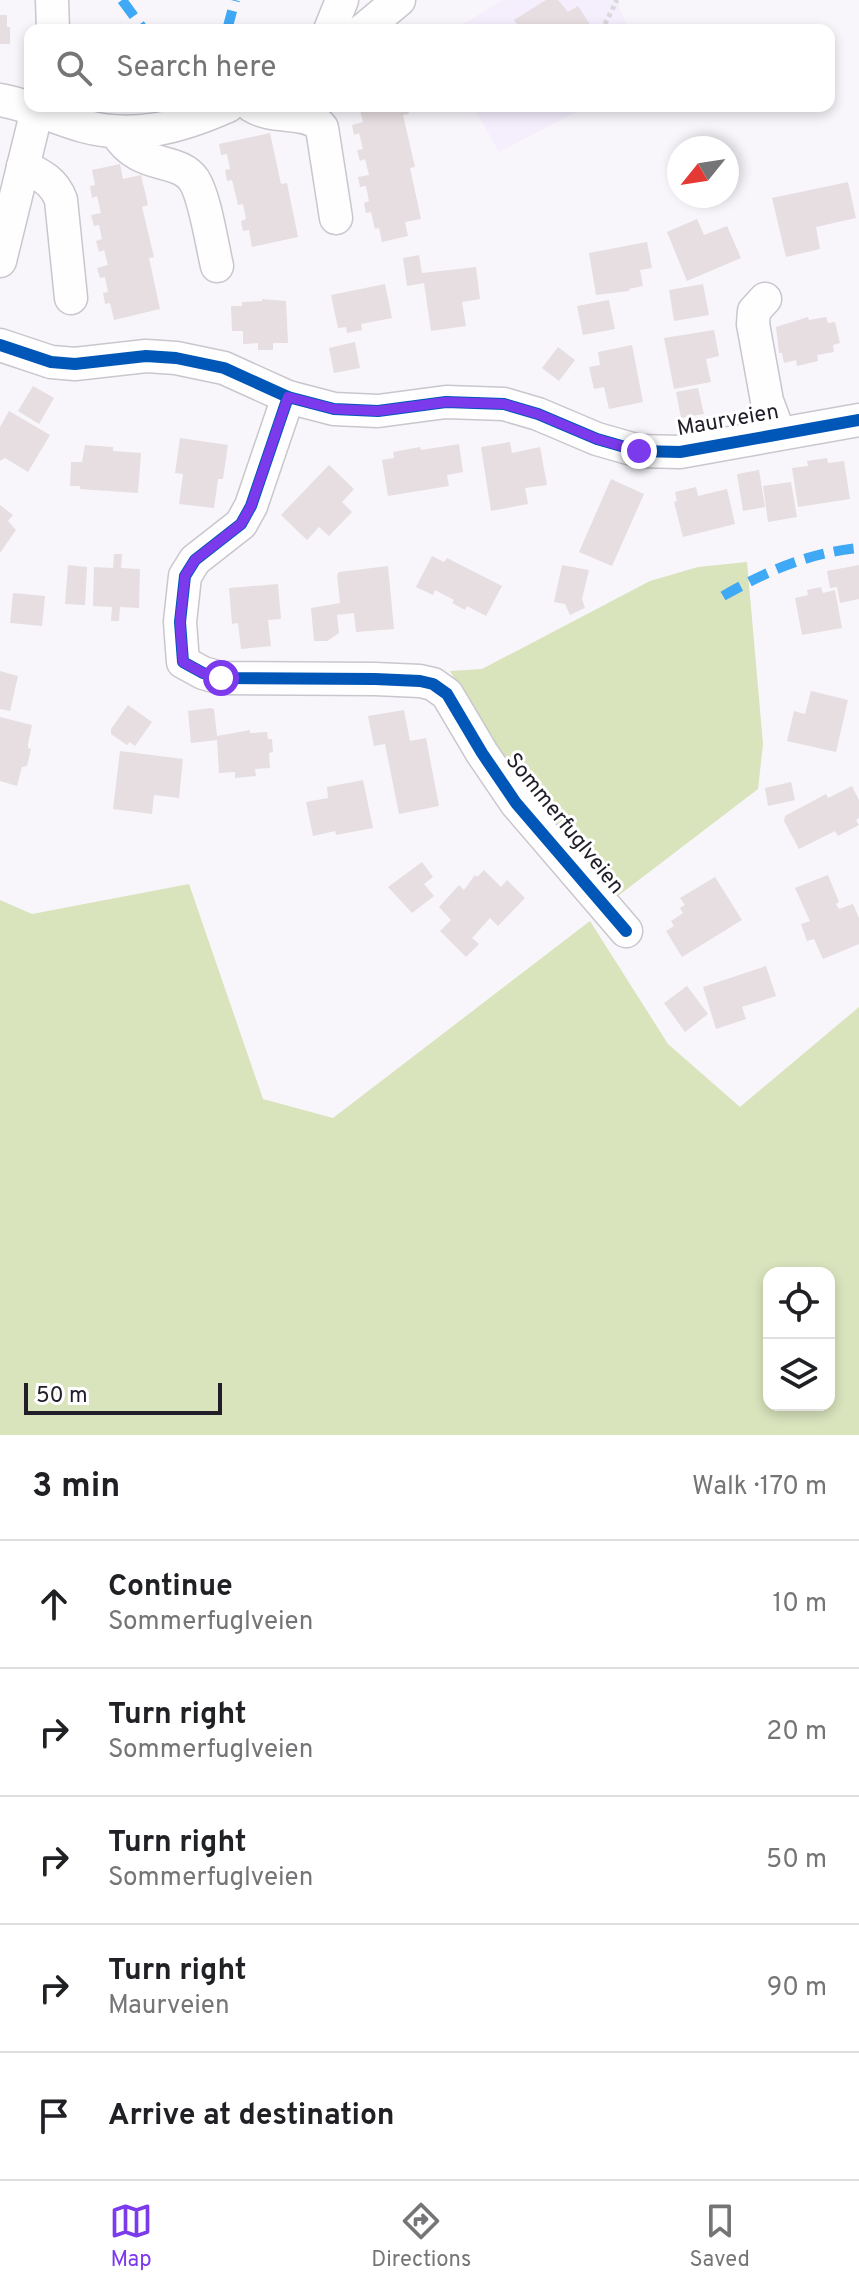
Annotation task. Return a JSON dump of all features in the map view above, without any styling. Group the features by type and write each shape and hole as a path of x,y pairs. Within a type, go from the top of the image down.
{"street":[{"path":"52,0 53,24"},
{"path":"332,24 342,0"},
{"path":"370,24 399,0"},
{"path":"0,100 24,105"},
{"path":"0,261 37,112"},
{"path":"48,112 83,126 116,132 160,130 190,123 215,112"},
{"path":"266,112 309,117 322,128 336,218"},
{"path":"116,132 132,152 182,170 193,178 217,266"},
{"path":"23,166 56,186 61,200 71,298"},
{"name":"Maurveien","path":"765,299 754,311 753,324 767,401 779,433"},
{"name":"Maurveien","path":"0,345 51,362 75,364 146,356 176,358 224,368 288,397 334,409 378,411 446,402 504,404 538,414 597,439 639,451 680,452 859,420"},
{"name":"Sommerfuglveien","path":"288,397 251,506 241,524 195,560 185,576 180,622 183,662 221,678 375,679 433,684 447,694 516,803 626,931"}],"path":[{"path":"605,24 617,0"}],"shaded area":[{"path":"502,0 616,0 626,24 464,24"},
{"path":"476,112 576,112 499,152"}],"green space":[{"path":"747,562 763,744 758,789 614,899 513,779 450,671 482,669 650,581 698,567"},
{"path":"189,884 263,1099 333,1118 590,921 668,1044 740,1107 859,1007 859,1435 0,1435 0,900 32,914"}],"building":[{"path":"546,0 558,0 568,12 578,6 589,24 517,24 514,20"},
{"path":"0,15 7,15 10,44 0,44"},
{"path":"360,112 408,112 403,115 415,167 410,168 421,219 405,222 408,236 382,242 371,212 366,213 364,203 369,201 366,186 360,187 358,177 369,175 365,159 360,161 357,150 363,149 359,133 354,135 352,125 363,122"},
{"path":"270,133 281,184 287,183 298,237 252,247 249,230 243,231 241,221 246,219 243,204 238,205 232,180 227,181 225,170 230,169 227,154 221,155 219,144"},
{"path":"120,164 123,179 141,175 148,205 142,207 154,257 149,258 160,309 114,320 110,303 105,304 103,293 108,292 105,277 100,278 97,268 108,265 104,250 99,252 96,241 102,239 99,225 94,226 91,215 101,213 97,196 92,198 90,186 95,185 92,170"},
{"path":"848,182 856,218 816,227 820,249 786,257 772,198"},
{"path":"697,219 704,235 727,226 741,258 687,281 667,232"},
{"path":"647,242 652,268 640,270 643,286 596,295 589,253"},
{"path":"419,255 422,273 476,267 480,299 462,302 466,326 431,331 424,283 407,286 403,258"},
{"path":"385,284 392,318 361,324 362,330 347,333 346,327 338,328 331,295"},
{"path":"703,284 709,315 674,321 669,290"},
{"path":"262,299 286,301 288,343 273,343 273,350 258,350 258,343 243,344 243,331 232,331 231,306 242,306 242,302"},
{"path":"609,300 615,329 583,335 577,306"},
{"path":"808,317 809,320 826,317 828,323 835,322 840,343 833,345 834,352 817,355 818,361 797,366 796,360 784,363 782,353 779,353 776,327"},
{"path":"714,330 719,356 706,359 711,382 674,389 664,338"},
{"path":"355,342 360,368 334,373 329,348"},
{"path":"632,345 643,402 609,409 604,387 594,389 589,367 600,365 598,352"},
{"path":"558,347 575,360 559,381 542,368"},
{"path":"33,386 54,398 39,424 18,411"},
{"path":"698,388 704,414 681,418 676,392"},
{"path":"9,411 50,435 28,472 5,458 0,461 0,427"},
{"path":"180,438 228,445 223,479 218,479 214,508 179,504 183,474 175,473"},
{"path":"510,442 512,453 540,447 547,485 525,488 528,504 491,511 481,447"},
{"path":"459,444 463,472 447,475 449,486 388,496 382,460 394,458 393,452"},
{"path":"85,445 141,453 138,493 70,486 71,462 82,462"},
{"path":"827,458 828,463 844,461 850,499 798,507 792,468 808,466 807,461"},
{"path":"329,465 354,489 342,502 352,512 329,536 319,527 307,540 281,515"},
{"path":"759,470 765,507 743,511 737,474"},
{"path":"611,479 644,494 612,566 579,552"},
{"path":"791,482 797,517 768,522 763,486"},
{"path":"696,487 698,496 727,489 735,524 683,537 674,502 677,501 675,492"},
{"path":"0,505 13,515 8,521 16,530 0,553"},
{"path":"114,554 122,554 121,568 140,569 139,608 120,607 119,621 111,621 112,607 93,606 94,567 113,568"},
{"path":"432,556 444,562 447,558 502,586 486,616 467,606 465,610 435,590 433,595 416,587"},
{"path":"68,565 87,567 85,605 65,604"},
{"path":"562,565 589,570 582,599 585,608 570,615 565,604 554,602"},
{"path":"859,565 859,599 840,603 837,587 830,588 827,571"},
{"path":"388,566 394,629 356,632 354,613 337,615 339,633 327,641 314,641 311,608 340,603 339,572"},
{"path":"278,584 281,619 268,620 271,646 241,649 238,623 232,624 229,588"},
{"path":"821,587 823,593 835,590 842,628 802,635 795,598 808,595 807,590"},
{"path":"13,593 45,596 42,626 10,623"},
{"path":"0,671 18,676 10,711 0,709"},
{"path":"811,691 848,700 836,752 787,741 794,711 805,714"},
{"path":"128,705 152,722 135,746 130,742 127,745 111,734 111,729"},
{"path":"214,709 217,736 250,730 250,733 267,732 268,739 272,739 270,768 255,769 256,776 235,778 235,772 219,773 217,740 191,743 188,711"},
{"path":"404,710 410,741 426,738 439,806 399,814 385,744 374,746 368,716"},
{"path":"0,717 32,725 27,766 22,767 17,786 0,781"},
{"path":"120,751 183,759 179,798 154,795 152,814 113,809"},
{"path":"363,780 373,828 313,836 306,802 328,798 327,787"},
{"path":"791,782 795,800 768,806 765,788"},
{"path":"852,786 859,800 859,818 856,820 859,825 838,836 835,831 799,849 784,821 785,816 826,794 828,798"},
{"path":"422,862 433,877 424,884 434,896 412,913 388,887"},
{"path":"484,870 501,887 507,880 525,898 498,926 490,918 472,938 479,944 466,957 440,931 451,920 439,907 459,885 464,890 475,875 477,877"},
{"path":"828,875 839,909 853,904 859,918 859,944 823,959 814,939 807,941 801,924 810,921 795,888"},
{"path":"715,877 742,920 682,957 666,931 674,926 671,921 683,913 680,908 685,905 680,898"},
{"path":"766,966 776,996 742,1007 746,1019 716,1029 703,987"},
{"path":"687,986 708,1014 685,1032 664,1003"}],"marked path":[{"path":"122,0 140,24"},
{"path":"229,24 235,0"},
{"path":"723,596 788,564 859,548"}],"cycle path":[{"path":"0,345 51,362 75,364 146,356 176,358 224,368 288,397 334,409 378,411 446,402 504,404 538,414 597,439 639,451 680,452 859,420"},
{"path":"288,397 251,506 241,524 195,560 185,576 180,622 183,662 221,678 375,679 433,684 447,694 516,803 626,931"}],"route":[{"path":"221,678 183,662 180,603 185,576 195,560 241,524 251,506 288,397 334,409 378,411 446,402 504,404 538,414 597,439 639,451"}]}
